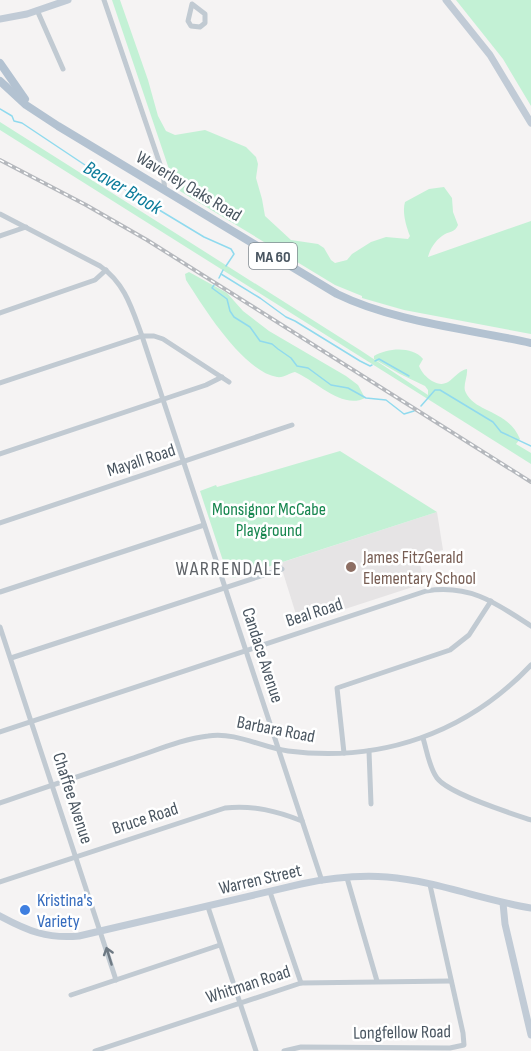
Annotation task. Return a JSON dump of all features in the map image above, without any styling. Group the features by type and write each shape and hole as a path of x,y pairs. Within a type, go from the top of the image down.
{"main road":[{"path":"0,19 68,0"},
{"path":"446,0 490,55 531,123"},
{"name":"Waverley Oaks Road","path":"0,63 16,89 38,112"},
{"name":"Waverley Oaks Road","path":"0,81 38,112 325,288 354,302 389,314 531,343"},
{"name":"Warren Street","path":"0,916 32,932 54,937 79,936 322,881 387,877 531,908"},
{"path":"503,903 505,924 531,1035"}],"street":[{"path":"104,0 162,169 165,191"},
{"path":"191,2 205,14 206,20 200,27 194,27 188,21 191,2"},
{"path":"37,10 63,69"},
{"path":"0,214 106,270 95,280 0,313"},
{"path":"0,236 26,227"},
{"name":"Candace Avenue","path":"106,270 123,288 142,336 322,881"},
{"path":"0,383 142,336 163,339 229,382"},
{"path":"0,454 206,385 222,377"},
{"name":"Mayall Road","path":"0,523 292,425"},
{"path":"0,592 204,525"},
{"path":"11,658 282,569"},
{"name":"Beal Road","path":"0,732 426,591 444,589 462,591 491,601 531,626"},
{"path":"344,753 338,688 450,650 469,634 491,601"},
{"name":"Chaffee Avenue","path":"0,627 1,636 11,658 116,980"},
{"name":"Barbara Road","path":"0,803 204,736 235,736 279,749 344,753 399,746 451,727 477,712 509,687 531,665"},
{"path":"423,738 432,770 444,785 459,793 531,820"},
{"path":"369,751 371,804"},
{"name":"Bruce Road","path":"0,882 225,808 251,807 287,815 302,821"},
{"path":"346,878 377,981"},
{"name":"Longfellow Road","path":"284,1051 301,1047 450,1048 464,1045 464,1036 430,885"},
{"path":"270,892 301,983"},
{"path":"208,907 256,1051"},
{"path":"71,995 220,945"},
{"name":"Whitman Road","path":"95,1051 301,983 451,981"}],"shaded area":[{"name":"James FitzGerald Elementary School","path":"437,512 443,550 418,557 425,583 299,624 280,563"}],"green space":[{"path":"112,0 120,0 158,116 166,131 175,135 205,130 246,147 256,157 258,164 256,178 265,216 291,240 318,244 324,248 335,263 347,260 371,242 386,237 408,239 410,236 404,215 405,202 429,189 444,187 452,198 453,212 458,225 437,240 428,257 531,221 531,334 404,310 362,298 362,296 335,285 180,191 173,181"},
{"path":"456,0 531,0 531,106 503,59"},
{"path":"0,122 428,395 425,386 374,359 374,356 393,350 413,352 423,359 419,366 423,373 430,379 443,384 467,369 466,393 477,405 508,422 520,439 516,444 531,453 531,464 0,130"},
{"path":"189,272 227,293 243,311 269,331 346,376 358,385 365,398 356,401 347,400 295,372 277,377 251,363 225,337 203,306 186,280 185,274"},
{"name":"Monsignor McCabe Playground","path":"340,451 437,512 233,578 227,573 200,491"}],"waterway":[{"name":"Beaver Brook","path":"0,109 12,116 14,121 22,123 88,167 204,237 231,249 234,254 226,266"},
{"name":"Beaver Brook","path":"219,278 223,270"},
{"path":"221,274 286,317 360,361 372,365"},
{"name":"Beaver Brook","path":"214,285 212,288 227,299 234,317 250,327 260,341 272,344 291,358 297,366 308,368 331,385 348,388 366,398 386,400 404,414 414,411"},
{"path":"375,361 379,359 409,376"},
{"name":"Beaver Brook","path":"421,406 435,390 440,390 493,422 501,432 531,446"}],"railway":[{"path":"0,160 147,240 531,482"}],"place":[{"name":"James FitzGerald Elementary School","path":"351,567"},
{"name":"Kristina's Variety","path":"25,910"}],"district":[{"name":"WARRENDALE","path":"229,568"}]}
